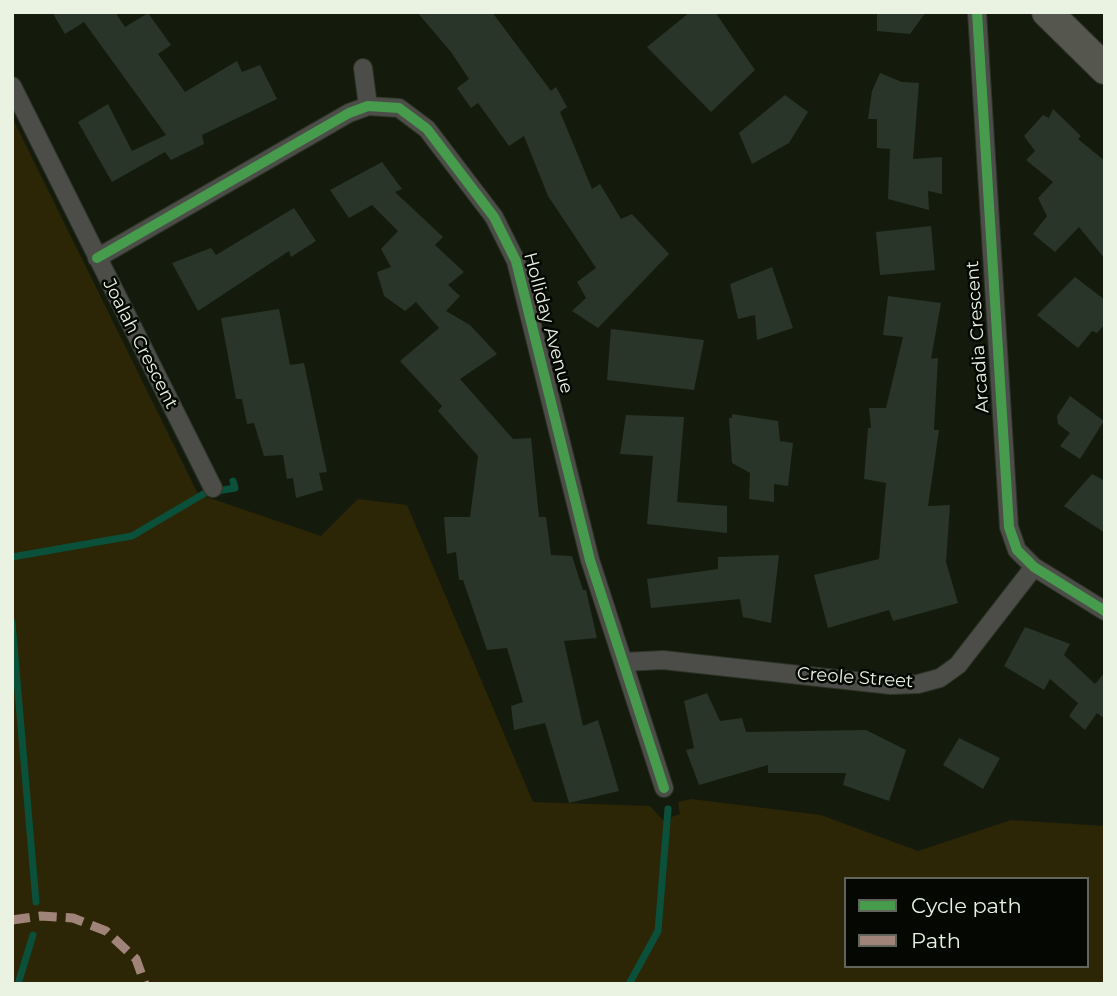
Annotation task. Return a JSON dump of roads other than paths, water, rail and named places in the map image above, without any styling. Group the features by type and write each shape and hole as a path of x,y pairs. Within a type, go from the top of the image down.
{"main road":[{"path":"1047,12 1105,69"}],"street":[{"name":"Arcadia Crescent","path":"977,12 1009,527 1017,550 1034,567 1105,611"},
{"path":"97,258 349,113 368,106 363,68"},
{"name":"Joalah Crescent","path":"12,86 213,488"},
{"name":"Holliday Avenue","path":"368,106 399,108 427,129 505,235 520,274 590,560 664,788"},
{"name":"Creole Street","path":"624,662 663,660 891,685 918,684 940,678 958,665 1034,567"}],"waterway":[{"path":"12,557 132,536 205,493 235,488 233,481"},
{"path":"12,622 36,902"},
{"path":"629,984 658,931 668,809"},
{"path":"18,984 33,935"}]}
